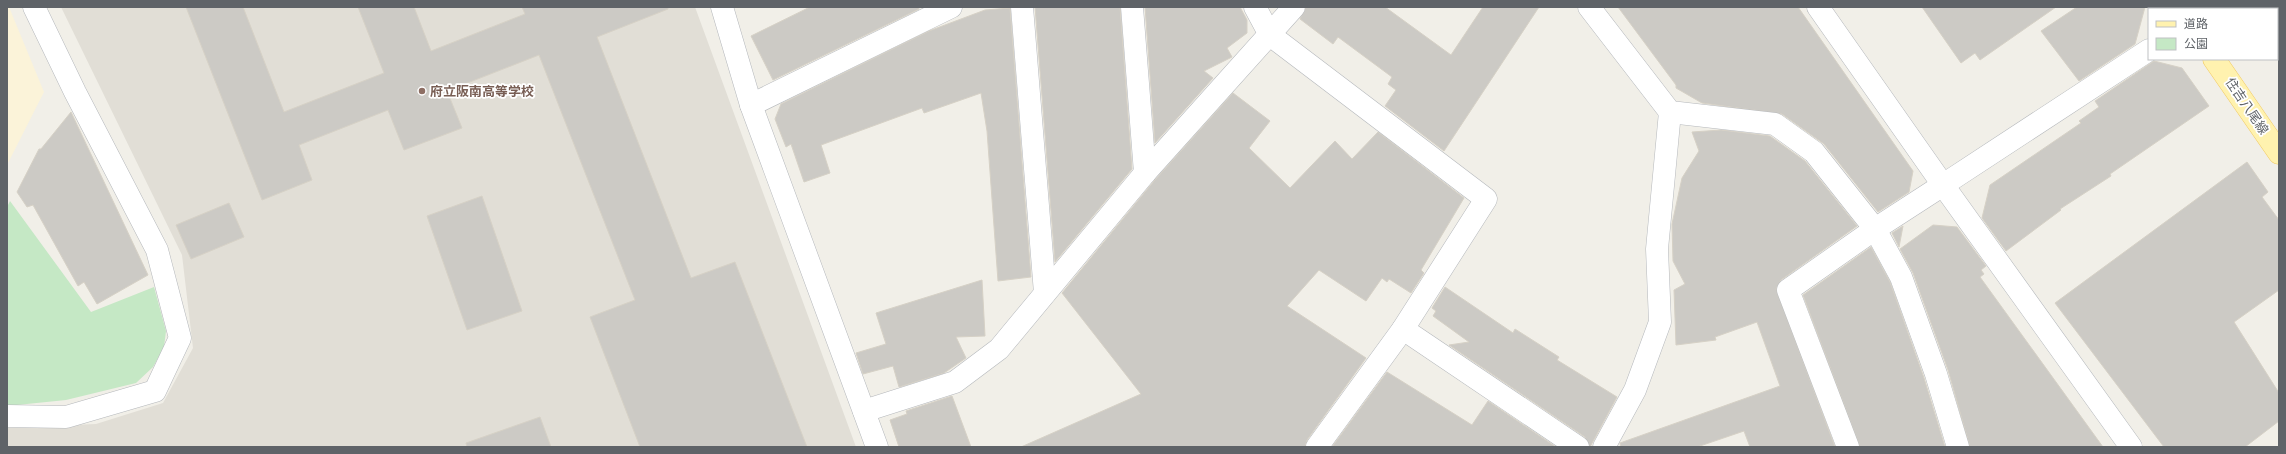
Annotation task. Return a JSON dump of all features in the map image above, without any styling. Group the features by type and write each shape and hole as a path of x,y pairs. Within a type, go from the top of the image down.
{"main road":[{"name":"住吉八尾線","path":"2215,60 2279,153"}],"street":[{"path":"7,416 66,417 155,392 180,338 157,250 75,92 34,7"},
{"path":"722,7 751,105 877,447"},
{"path":"751,105 951,7"},
{"path":"1022,7 1044,294"},
{"path":"1132,7 1145,173"},
{"path":"1256,7 1270,35 1486,199 1403,329 1317,447"},
{"path":"864,411 954,382 999,348 1145,173 1294,7"},
{"path":"1589,7 1670,112 1657,249 1660,322 1635,390 1604,447"},
{"path":"1818,7 1943,185 2132,447"},
{"path":"1848,447 1788,290 1875,229 2148,51"},
{"path":"1670,112 1775,124 1814,152 1875,229 1901,276 1936,374 1958,447"},
{"path":"1403,329 1578,447"}],"shaded area":[{"path":"61,7 695,7 856,447 7,447 7,428 96,424 163,403 193,348 182,255"}],"green space":[{"path":"10,201 91,312 154,287 166,331 164,347 153,367 136,383 66,400 7,406 7,207"}],"sand":[{"path":"7,7 9,7 44,92 7,165"}],"building":[{"path":"186,7 243,7 284,112 384,73 358,7 414,7 431,51 525,14 522,7 668,7 668,9 597,37 691,278 735,262 807,447 640,447 590,317 635,300 539,55 447,91 462,128 404,150 388,110 299,145 312,180 262,200"},
{"path":"810,7 918,7 919,9 773,80 751,36"},
{"path":"1035,7 1120,7 1132,169 1055,262"},
{"path":"1145,7 1240,7 1247,20 1247,33 1227,48 1232,57 1204,71 1213,78 1155,143"},
{"path":"1306,7 1385,7 1451,55 1483,7 1539,7 1444,151 1385,106 1396,90 1388,84 1392,77 1338,37 1333,44 1300,19"},
{"path":"1618,7 1798,7 1913,171 1909,192 1878,212 1824,144 1782,114 1702,103 1676,88 1676,85"},
{"path":"1922,7 2056,7 1980,60 1975,53 1961,63"},
{"path":"2077,7 2145,7 2135,44 2079,81 2041,31"},
{"path":"1010,8 1031,277 998,281 987,131 981,93 924,113 922,108 821,145 830,173 804,182 791,144 786,147 775,119 781,104 929,31 985,10"},
{"path":"2154,61 2182,68 2209,106 2110,174 2111,176 2060,209 2061,210 2006,251 1982,218 1990,185 2081,123 2079,121 2099,107 2095,101"},
{"path":"1233,93 1270,121 1249,148 1290,188 1335,141 1352,159 1378,132 1464,198 1421,270 1424,273 1411,293 1389,279 1387,282 1382,278 1366,301 1319,270 1287,306 1366,358 1307,440 1305,447 1021,447 1141,394 1062,293 1154,181"},
{"path":"71,112 148,275 97,304 84,282 78,286 33,205 27,207 17,192 39,149 41,149"},
{"path":"1721,130 1770,136 1805,161 1857,226 1781,280 1776,289 1835,447 1750,447 1744,431 1697,447 1621,447 1620,443 1780,386 1757,322 1715,337 1716,340 1676,345 1674,290 1685,284 1673,261 1672,224 1682,178 1699,151 1692,132"},
{"path":"2247,162 2268,192 2262,197 2279,220 2279,290 2234,322 2279,393 2279,421 2245,447 2164,447 2055,303"},
{"path":"482,196 522,311 467,330 427,216"},
{"path":"229,203 244,237 191,259 176,225"},
{"path":"1933,225 1957,227 1986,266 1981,270 1984,274 1980,277 2103,447 1970,447 1948,370 1913,273 1900,249"},
{"path":"1903,226 1899,247 1892,233"},
{"path":"1871,247 1890,282 1924,378 1945,447 1860,447 1803,295"},
{"path":"982,280 985,336 956,337 966,358 944,373 899,387 893,366 863,374 856,353 886,344 876,313"},
{"path":"1445,287 1513,333 1515,329 1559,357 1557,360 1617,397 1590,447 1585,437 1449,345 1469,342 1433,316 1436,311 1432,308"},
{"path":"1387,372 1472,425 1488,401 1556,447 1332,447"},
{"path":"952,396 971,447 899,447 890,420 907,414 906,411"},
{"path":"540,417 551,447 467,447 466,443"}],"place":[{"name":"府立阪南高等学校","path":"422,91"}]}
